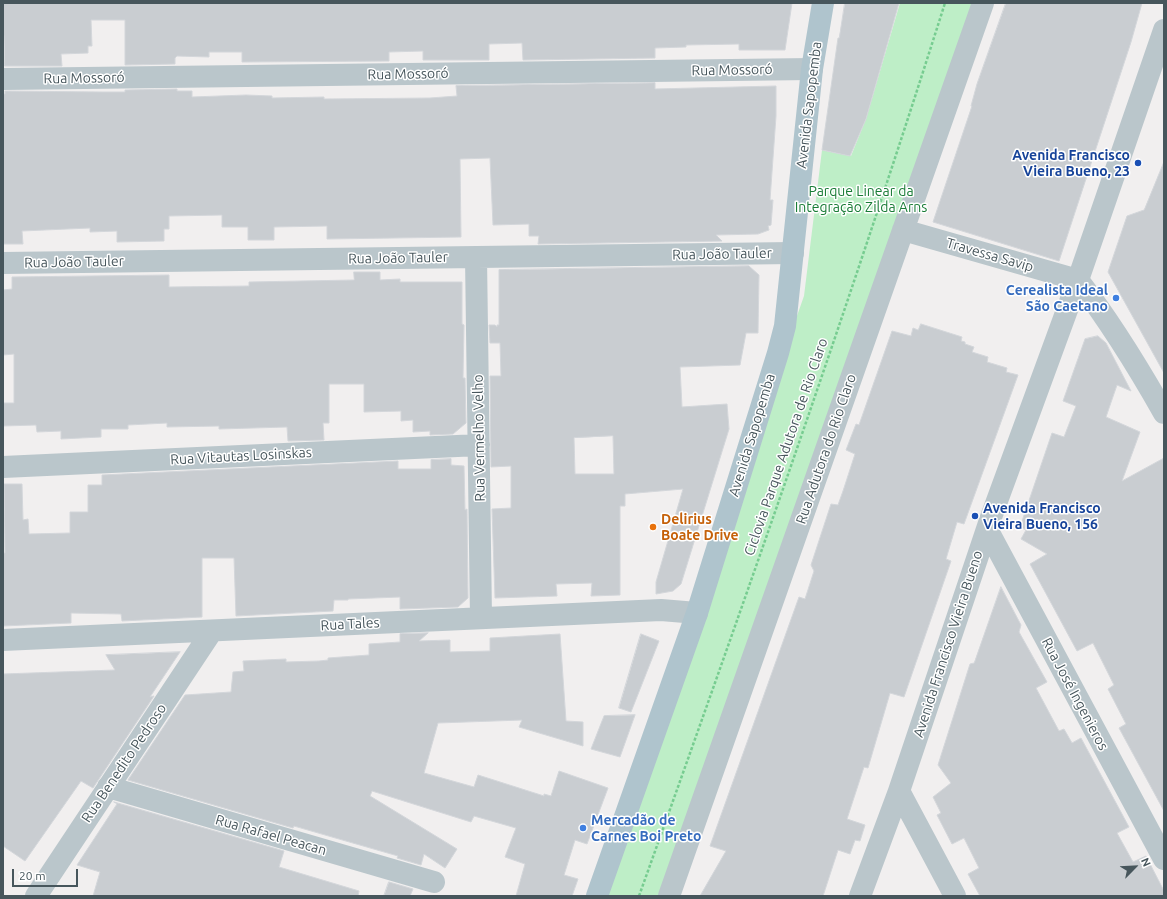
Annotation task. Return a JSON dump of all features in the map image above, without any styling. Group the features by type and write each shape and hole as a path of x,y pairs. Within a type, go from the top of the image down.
{"main road":[{"name":"Avenida Sapopemba","path":"597,896 697,613 778,353 785,326 812,69 823,3"}],"street":[{"name":"Rua Adutora do Rio Claro","path":"669,896 983,3"},
{"name":"Avenida Francisco Vieira Bueno","path":"860,896 899,791 987,529 1078,280 1164,30"},
{"name":"Rua Mossoró","path":"3,79 812,69"},
{"name":"Travessa Savip","path":"903,230 1078,280"},
{"name":"Rua João Tauler","path":"3,263 792,253"},
{"name":"Rua Vermelho Velho","path":"476,257 481,618"},
{"path":"1078,280 1111,324 1136,363 1164,413"},
{"name":"Rua Vitautas Losinskas","path":"3,467 479,445"},
{"name":"Rua José Ingenieros","path":"987,529 1164,859"},
{"name":"Rua Tales","path":"3,640 661,610 697,613"},
{"name":"Rua Benedito Pedroso","path":"36,896 212,631"},
{"name":"Rua Rafael Peacan","path":"108,787 434,882"},
{"path":"899,791 955,896"}],"path":[{"name":"Ciclovia Parque Adutora de Rio Claro","path":"639,896 732,636 831,347 945,3"}],"green space":[{"name":"Parque Linear da Integração Zilda Arns","path":"900,3 977,3 662,896 592,896 804,296 822,150 851,156 866,119"}],"building":[{"path":"3,3 792,3 785,50 739,50 739,44 686,45 686,47 655,48 655,58 523,60 522,43 489,44 489,60 423,60 423,51 389,52 389,61 242,62 242,52 209,52 209,57 177,56 175,58 175,64 125,65 125,20 91,20 92,46 88,46 88,53 61,54 62,66 5,66"},
{"path":"845,3 899,3 866,119 850,156 822,150 838,38"},
{"path":"1006,3 1142,3 1131,42 1059,261 933,222 972,106 977,84"},
{"path":"655,83 655,89 776,86 776,116 770,200 773,200 771,225 768,226 769,230 758,234 716,235 722,241 538,244 539,236 529,236 529,224 493,225 490,158 460,159 461,237 327,239 327,226 274,227 274,240 248,240 248,227 222,227 222,215 169,216 169,229 164,229 164,241 117,242 117,231 90,232 90,228 22,231 23,244 3,244 3,94 5,94 5,91 125,92 125,90 177,89 177,91 192,91 192,97 246,95 272,96 272,98 324,97 324,99 430,98 457,96 456,86"},
{"path":"1164,162 1164,373 1108,272 1127,216 1144,210"},
{"path":"749,266 759,275 758,333 746,333 740,365 680,367 682,407 727,404 729,429 681,584 673,591 656,594 656,582 683,489 625,494 625,506 620,506 620,595 591,596 592,583 556,584 557,596 495,598 492,509 511,508 511,466 491,467 490,376 501,376 500,343 490,343 489,325 495,325 497,327 497,325 499,325 499,270","holes":["613,436 614,474 575,474 574,438"]},
{"path":"354,272 380,272 380,280 400,279 400,282 462,282 462,324 464,325 463,378 465,378 466,423 453,434 430,435 430,431 413,432 413,420 401,421 401,411 364,412 364,384 329,384 329,423 323,423 324,440 288,441 287,427 219,429 219,426 167,427 167,423 128,425 128,429 101,429 101,437 61,439 61,431 37,432 36,425 3,426 3,403 14,403 14,354 3,355 3,290 12,289 12,277 169,275 169,287 249,286 249,282 354,280"},
{"path":"921,324 962,337 961,341 974,347 972,352 988,357 987,362 1007,368 1006,372 1018,375 964,524 957,522 946,559 951,561 904,697 890,693 868,768 864,767 847,819 865,825 860,841 855,840 850,854 838,850 823,896 700,896 726,851 710,846 799,597 805,599 814,571 811,565 831,504 838,505 843,491 855,454 846,450 856,424 859,425 892,331 911,336 913,328 918,330"},
{"path":"1098,336 1106,343 1131,391 1117,385 1106,417 1140,432 1122,481 1164,458 1164,811 1119,728 1126,724 1108,689 1114,685 1093,643 1077,651 1030,564 1047,554 1021,539 1026,530 1020,527 1052,433 1064,437 1076,406 1063,401 1085,339"},
{"path":"451,459 451,465 464,466 465,510 467,509 468,598 458,607 400,609 400,597 348,599 334,600 333,611 236,616 234,558 202,558 202,617 122,621 121,614 71,613 71,623 3,626 3,553 5,553 4,484 22,484 23,520 28,519 29,534 70,533 70,512 88,512 88,485 102,485 102,475 398,461 398,469 431,469 431,460"},
{"path":"1001,587 1021,625 1019,632 1047,682 1036,688 1059,731 1064,729 1072,743 1081,738 1129,827 1117,833 1133,862 1146,856 1164,891 1164,896 980,896 968,874 979,868 964,838 952,844 937,815 941,813 933,797 951,783 938,765 970,664 974,663"},
{"path":"428,633 419,641 450,640 450,652 490,651 490,638 560,634 566,721 583,722 583,746 519,727 522,720 438,723 424,773 474,787 478,775 544,796 544,794 551,796 559,771 608,788 587,844 575,840 564,875 578,879 572,896 516,896 525,864 505,857 516,828 474,816 471,822 372,791 370,796 457,849 445,868 424,854 421,865 397,858 398,856 294,826 293,828 128,780 185,695 231,692 233,672 244,671 243,661 286,659 286,662 319,661 328,660 328,658 369,655 369,644 400,642 400,634"},
{"path":"641,634 659,641 631,712 619,708"},
{"path":"180,652 150,697 154,696 93,788 81,781 25,861 3,846 3,674 115,670 106,655"},
{"path":"635,715 620,757 591,749 604,716"},
{"path":"114,802 284,851 279,867 359,891 358,896 93,896 100,872 77,865 117,804"},
{"path":"389,882 413,889 410,896 384,896"}],"place":[{"name":"Avenida Francisco Vieira Bueno, 23","path":"1138,163"},
{"name":"Cerealista Ideal São Caetano","path":"1116,298"},
{"name":"Avenida Francisco Vieira Bueno, 156","path":"975,516"},
{"name":"Delirius Boate Drive","path":"653,527"},
{"name":"Mercadão de Carnes Boi Preto","path":"583,828"}]}
